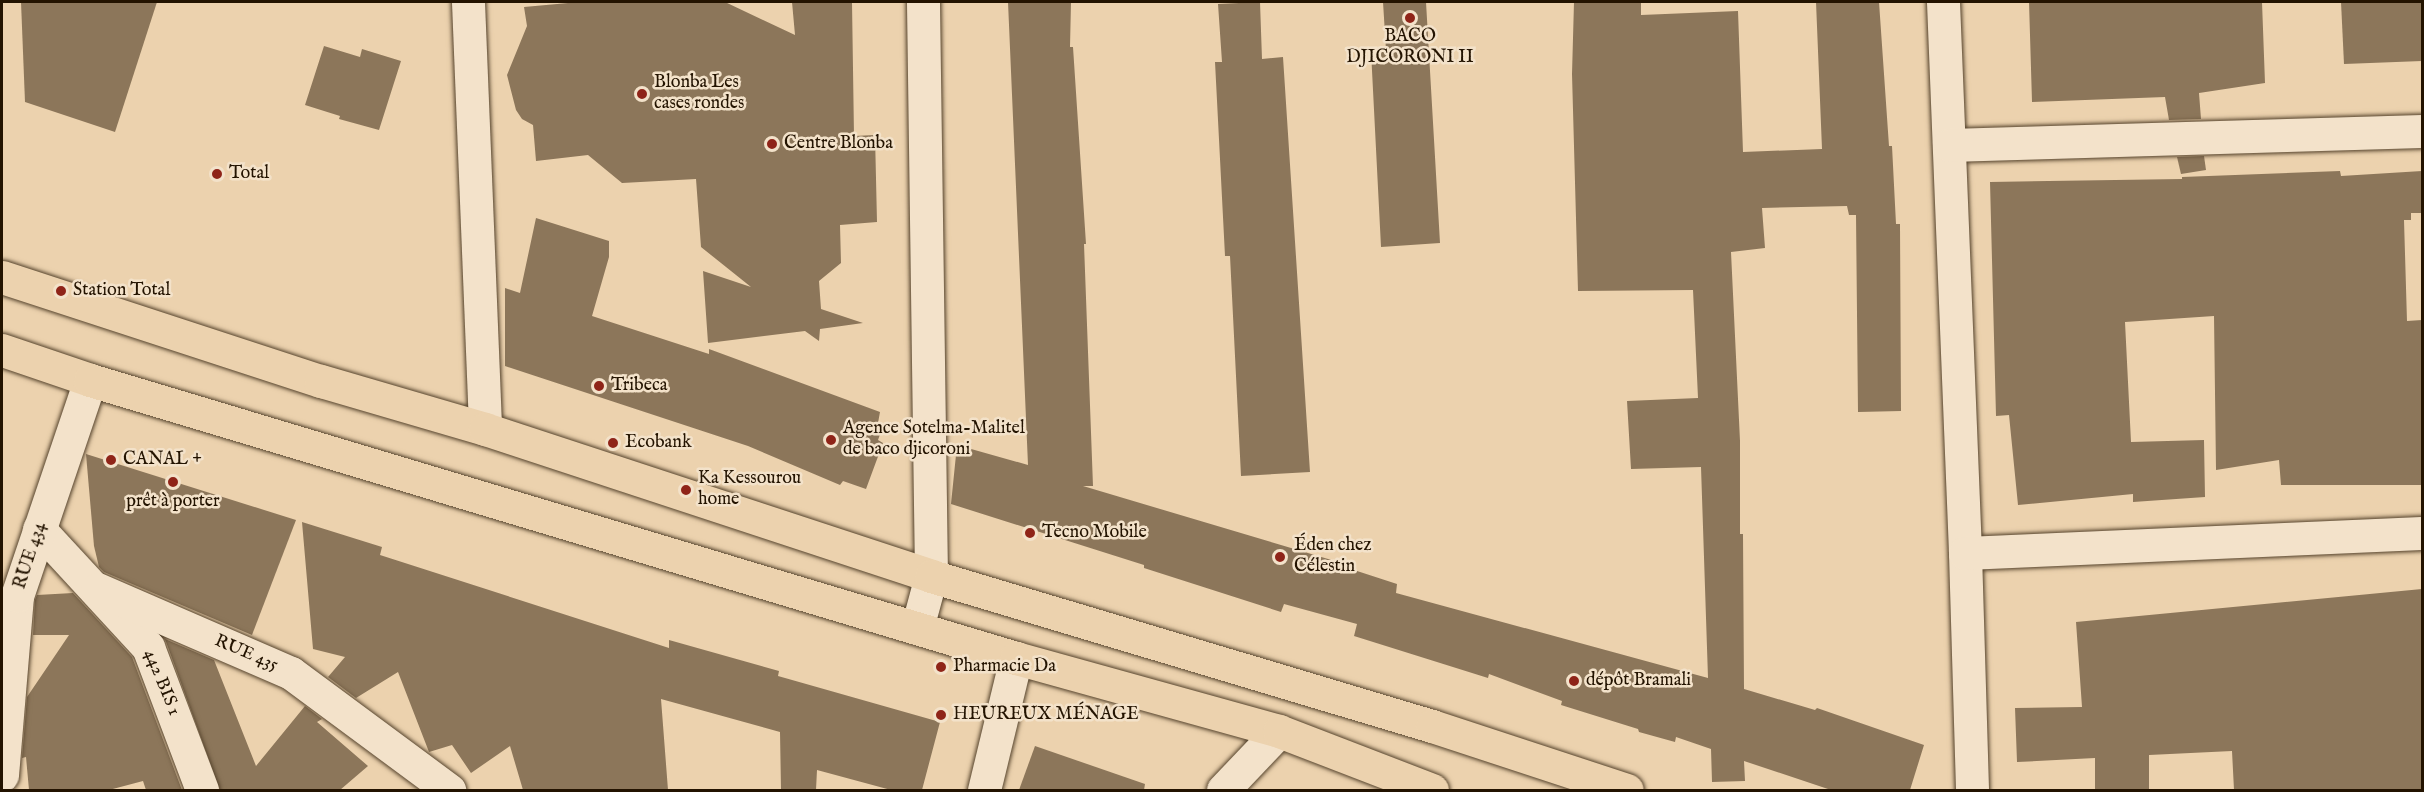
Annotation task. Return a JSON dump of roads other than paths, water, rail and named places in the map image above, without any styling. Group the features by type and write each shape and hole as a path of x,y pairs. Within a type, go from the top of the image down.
{"main road":[{"path":"2,277 321,381 485,429 932,576 1432,726 1627,790"},
{"path":"2,350 90,380 1016,658 1279,731 1432,790"}],"street":[{"path":"468,2 485,429"},
{"path":"917,628 932,576 923,2"},
{"path":"1943,2 1965,553 1971,790"},
{"path":"1949,145 2422,131"},
{"name":"RUE 434","path":"2,775 9,598 39,529 90,380"},
{"name":"RUE 435","path":"39,529 98,589 291,673 449,790"},
{"path":"1965,553 2422,533"},
{"name":"442 BIS 1","path":"98,589 148,647 202,790"},
{"path":"984,790 1016,658"},
{"path":"1223,790 1279,731"}],"place":[{"name":"BACO DJICORONI II","path":"1410,18"},
{"name":"Blonba Les cases rondes","path":"642,94"},
{"name":"Centre Blonba","path":"772,144"},
{"name":"Total","path":"217,174"},
{"name":"Station Total","path":"61,291"},
{"name":"Tribeca","path":"599,386"},
{"name":"Agence Sotelma-Malitel de baco djicoroni","path":"831,440"},
{"name":"Ecobank","path":"613,443"},
{"name":"CANAL +","path":"111,460"},
{"name":"prêt à porter","path":"173,482"},
{"name":"Ka Kessourou home","path":"686,490"},
{"name":"Tecno Mobile","path":"1030,533"},
{"name":"Éden chez Célestin","path":"1280,557"},
{"name":"Pharmacie Da","path":"941,667"},
{"name":"dépôt Bramali","path":"1574,681"},
{"name":"HEUREUX MÉNAGE","path":"941,715"}]}
